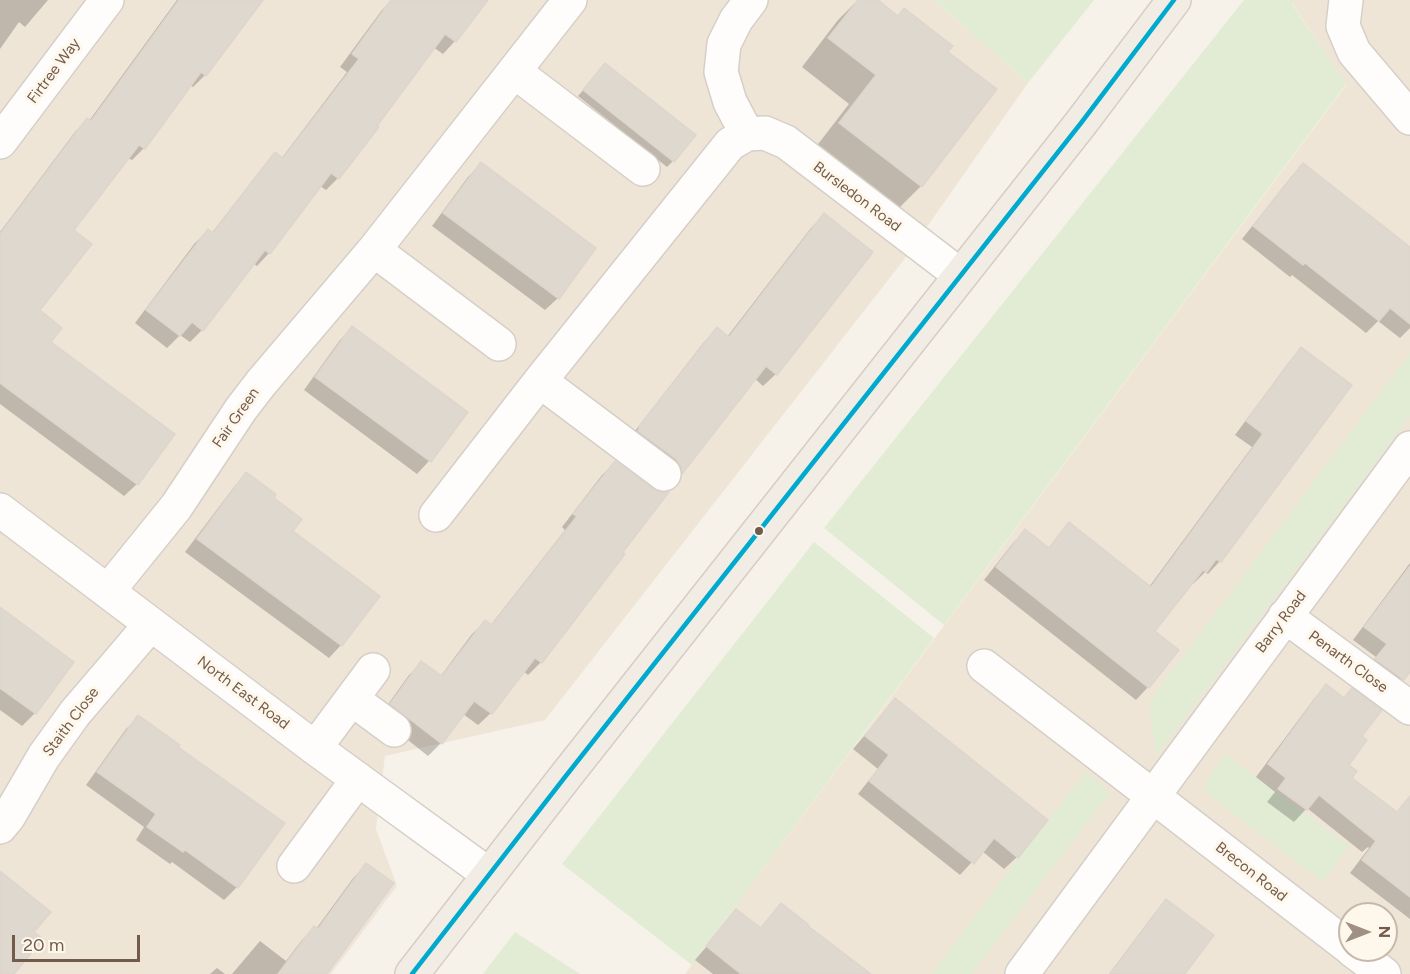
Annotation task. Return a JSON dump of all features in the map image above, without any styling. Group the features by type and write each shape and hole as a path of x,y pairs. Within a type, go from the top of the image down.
{"main road":[{"path":"412,974 488,874 1081,123 1174,0"}],"street":[{"name":"Firtree Way","path":"0,142 107,0"},
{"name":"Fair Green","path":"108,591 176,507 261,383 374,250 570,0"},
{"path":"436,515 730,144 747,134 730,102 722,72 724,44 736,20 751,0"},
{"path":"1345,0 1343,26 1354,52 1410,118"},
{"path":"515,72 643,169"},
{"name":"Bursledon Road","path":"747,134 765,133 786,142 960,275"},
{"path":"374,250 499,344"},
{"path":"540,381 664,474"},
{"name":"Barry Road","path":"1022,974 1410,448"},
{"name":"North East Road","path":"0,510 315,748 488,874"},
{"name":"Penarth Close","path":"1285,616 1410,708"},
{"name":"Staith Close","path":"0,827 9,816 44,756 75,712 151,624"},
{"path":"984,666 1153,796"},
{"path":"315,748 373,670"},
{"path":"351,699 394,730"},
{"path":"294,866 358,779"},
{"name":"Brecon Road","path":"1153,796 1338,939"},
{"name":"Brecon Road","path":"1368,962 1384,974"}],"shaded area":[{"path":"0,0 934,0 1028,83 903,261 545,720 385,756 376,829 397,886 331,974 0,974"},
{"path":"1297,0 1410,0 1410,974 685,974 1346,85 1292,3"}],"green space":[{"path":"934,0 1094,0 1028,83"},
{"path":"1244,0 1297,0 1292,4 1346,84 944,625 824,528"},
{"path":"1410,353 1410,416 1156,757 1149,702"},
{"path":"814,542 934,638 692,965 562,864"},
{"path":"1225,754 1349,846 1323,882 1206,793 1206,782"},
{"path":"1086,772 1110,793 972,974 932,974 1018,858"},
{"path":"515,932 580,974 483,974"}],"building":[{"path":"179,0 263,0 206,76 201,72 145,149 139,145 74,230 92,244 40,310 62,328 51,342 175,434 138,485 0,383 0,234 87,118 91,121"},
{"path":"391,0 488,0 456,42 445,34 339,179 331,173 270,254 265,250 203,331 192,322 180,336 146,310 208,229 213,233 275,152 283,158 359,59 352,54"},
{"path":"858,0 878,0 898,16 904,8 953,46 948,52 997,89 922,187 839,123 876,75 828,38"},
{"path":"605,63 696,135 674,162 583,90"},
{"path":"481,162 596,248 559,299 443,213"},
{"path":"1303,163 1410,247 1410,324 1390,308 1379,321 1253,226"},
{"path":"824,213 873,252 777,375 766,366 682,474 681,466 676,459 638,431 640,425 717,327 729,337"},
{"path":"352,326 468,412 431,462 315,377"},
{"path":"1301,347 1352,385 1221,562 1216,559 1207,572 1203,570 1155,631 1179,650 1149,688 996,567 1025,529 1049,548 1069,522 1151,587 1263,434 1246,421"},
{"path":"615,461 653,489 669,492 542,663 535,658 492,714 474,701 442,744 390,704 421,661 442,676 485,620 492,625 577,516 573,514"},
{"path":"246,472 276,494 274,498 302,519 293,531 380,596 342,646 197,539"},
{"path":"1410,566 1410,672 1404,680 1375,659 1387,644 1364,627"},
{"path":"0,607 74,662 36,714 0,688"},
{"path":"1326,684 1344,698 1352,688 1382,710 1362,736 1367,740 1349,765 1357,771 1352,778 1397,812 1410,796 1410,897 1362,860 1376,841 1319,795 1307,810 1278,789 1286,778 1268,764"},
{"path":"895,698 1048,820 1018,858 994,838 974,864 869,781 889,755 865,736"},
{"path":"138,715 180,745 178,747 285,823 238,888 185,850 183,852 147,827 156,814 97,772"},
{"path":"366,863 394,883 327,974 278,974 314,926 318,929"},
{"path":"0,871 51,912 34,932 43,939 14,974 0,974"},
{"path":"1166,899 1214,935 1185,974 1110,974"},
{"path":"781,903 871,974 741,974 706,946 736,909 761,928"}],"transit line":[{"path":"412,974 1081,123 1174,0"}]}
